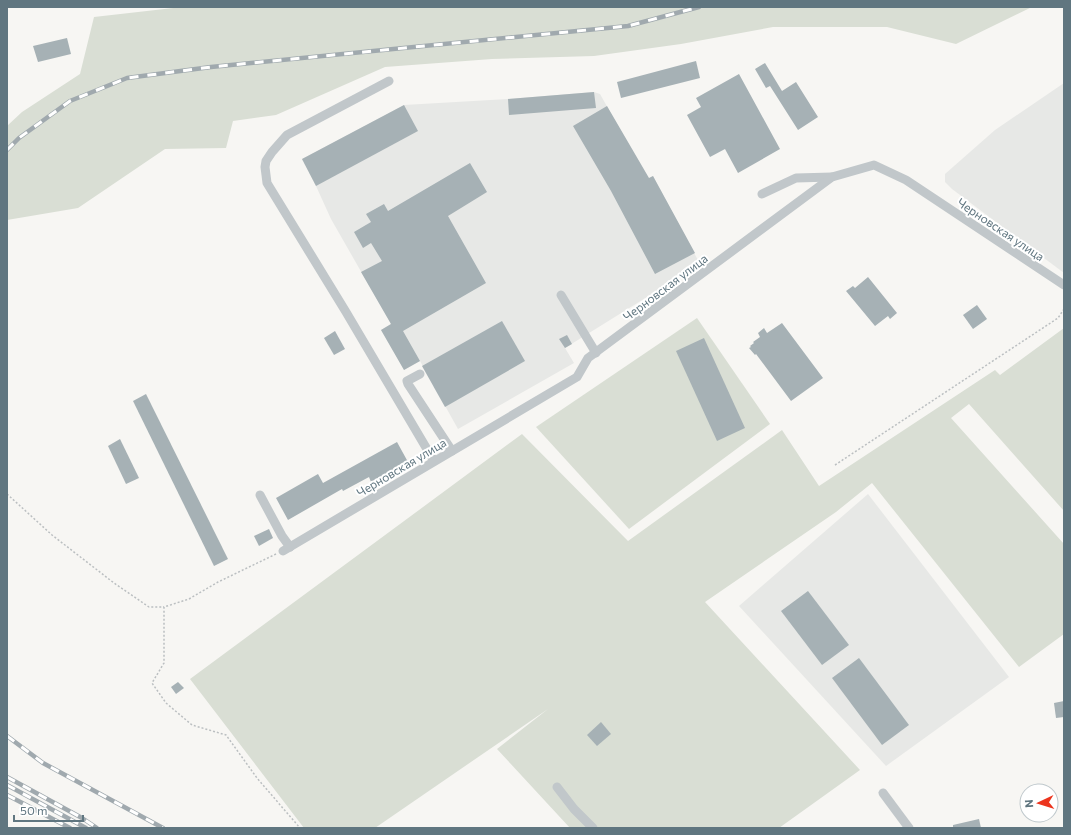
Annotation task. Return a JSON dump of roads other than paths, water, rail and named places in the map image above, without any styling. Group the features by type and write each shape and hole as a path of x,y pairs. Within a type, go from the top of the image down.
{"street":[{"path":"389,81 287,135 272,152 266,161 265,167 267,183 346,312 434,461"},
{"name":"Черновская улица","path":"260,495 282,536 286,549 577,377 588,358 832,177 874,165 906,180 1064,285"},
{"path":"762,194 796,178 832,177"},
{"path":"561,294 596,353"},
{"path":"420,374 407,381 408,384 452,451"},
{"path":"557,787 574,809 593,828"},
{"path":"883,793 909,828"}],"railway":[{"path":"7,150 19,138 70,101 127,78 211,67 628,26 699,7"},
{"path":"7,736 43,763 163,828"},
{"path":"7,777 82,818 97,828"},
{"path":"7,785 86,828"},
{"path":"7,795 70,828"}]}
